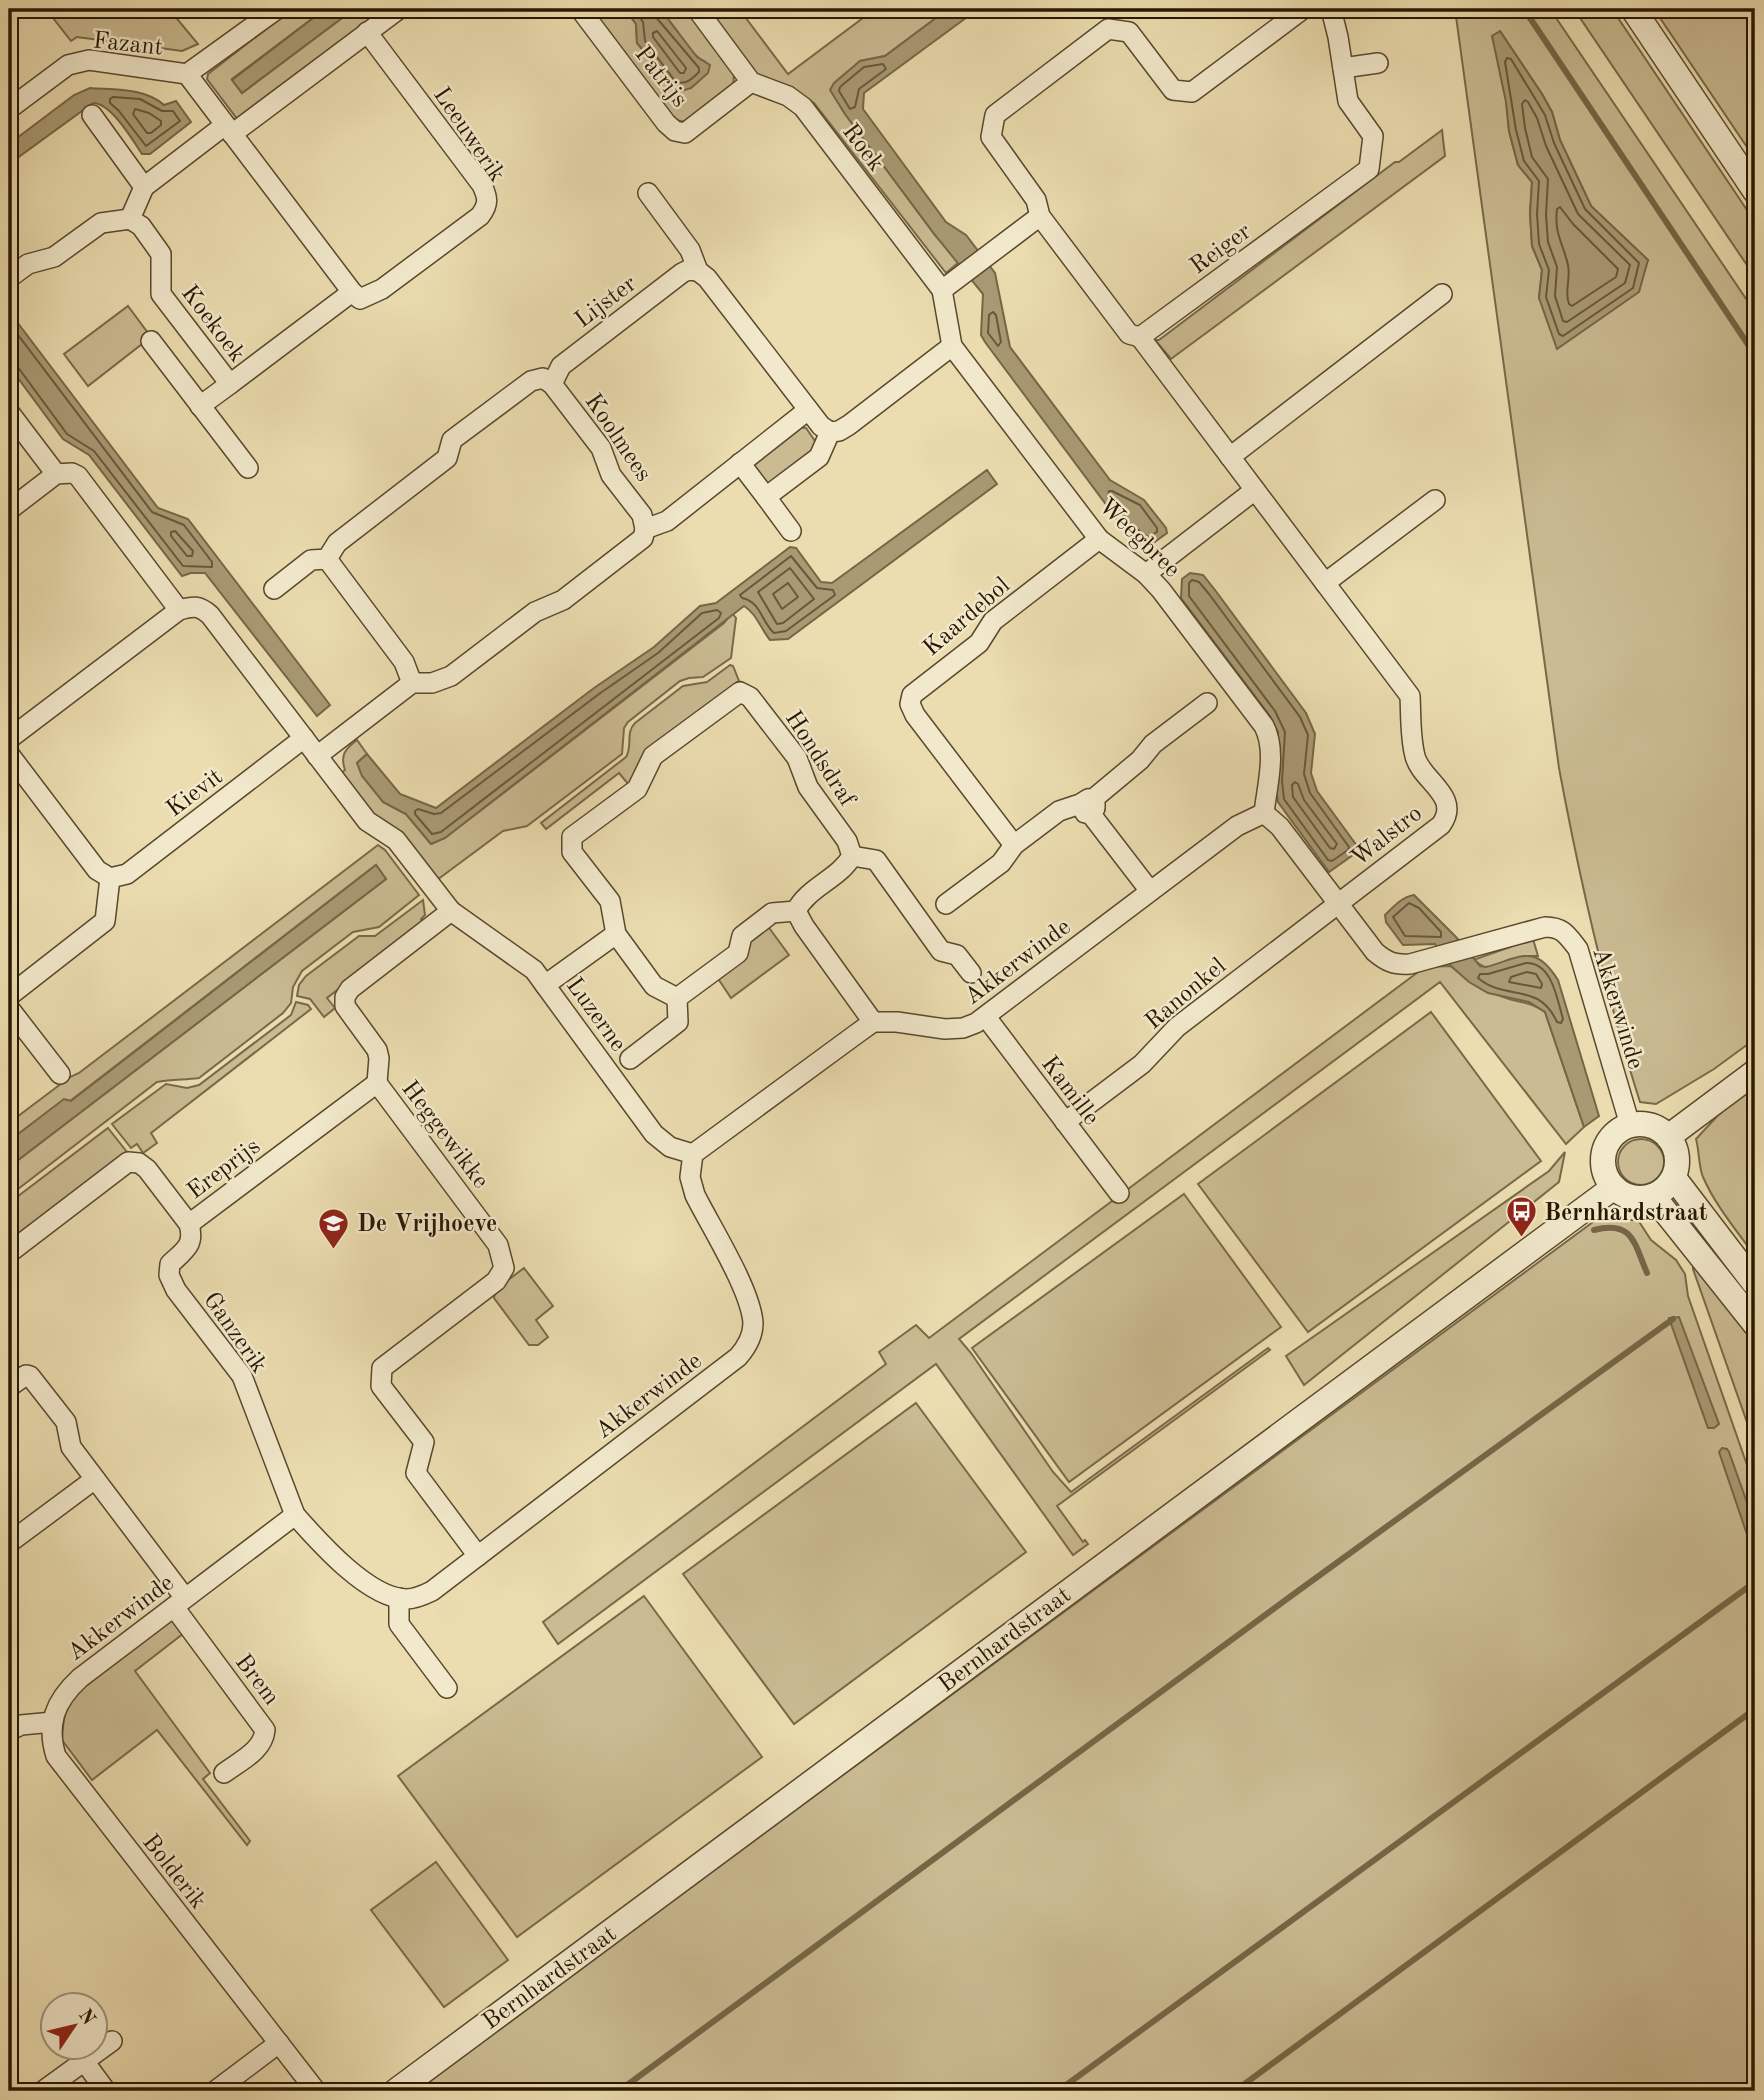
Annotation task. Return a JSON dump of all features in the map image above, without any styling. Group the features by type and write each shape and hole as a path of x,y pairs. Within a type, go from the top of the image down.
{"street":[{"name":"Fazant","path":"9,109 68,65 89,60 187,74 277,9"},
{"path":"9,278 28,264 54,257 100,223 130,219 144,187 398,9"},
{"name":"Patrijs","path":"580,9 666,123 675,131 685,133 696,126 751,82"},
{"path":"697,9 751,82"},
{"path":"1140,337 1129,334 1040,216 1036,200 991,137 995,115 1108,29 1129,32 1173,90 1192,92 1303,9"},
{"name":"Reiger","path":"1140,337 1369,169 1373,136 1348,101 1331,9"},
{"path":"1633,9 1755,191"},
{"name":"Leeuwerik","path":"352,292 360,299 383,289 480,216 487,206 487,196 482,185 367,33"},
{"path":"1343,68 1378,63"},
{"path":"187,74 352,292"},
{"name":"Roek","path":"751,82 788,96 803,107 942,290 952,346"},
{"path":"92,116 144,187"},
{"path":"648,193 690,250 698,271 707,278 821,426 830,432 839,431 849,425 952,346"},
{"path":"942,290 1040,216"},
{"name":"Koekoek","path":"130,219 141,226 161,254 161,294 230,384"},
{"name":"Lijster","path":"552,384 561,366 682,273 688,270 698,271"},
{"name":"Koekoek","path":"200,406 352,292"},
{"path":"1230,457 1442,294"},
{"name":"Walstro","path":"1140,337 1410,696 1415,758 1447,801 1447,810 1441,825 1338,903"},
{"path":"151,341 248,468"},
{"name":"Weegbree","path":"952,346 1099,539 1146,574 1161,590 1264,726 1270,738 1264,813"},
{"name":"Koolmees","path":"274,589 311,561 327,559 337,543 447,458 452,440 531,381 543,378 552,384 601,449 611,475 642,515 645,529"},
{"path":"317,756 412,683 432,683 452,676 535,612 563,600 643,538 645,529 667,522 808,410"},
{"path":"9,412 56,474"},
{"path":"766,497 818,457 830,432"},
{"path":"740,463 791,531"},
{"path":"9,509 56,474 78,476 180,610"},
{"path":"1146,574 1255,490"},
{"path":"1325,583 1435,500"},
{"name":"Kaardebol","path":"1014,845 915,715 910,704 912,695 979,643 993,621 1099,539"},
{"path":"327,559 404,662 412,683"},
{"path":"9,740 180,610 194,606 202,608 210,614 367,821 396,840 451,911"},
{"name":"Hondsdraf","path":"677,998 654,986 616,934 610,901 572,852 572,837 637,789 653,756 740,692 750,697 797,758 808,787 847,841 852,856"},
{"path":"946,904 1001,863 1014,845 1059,811 1087,806 1140,760 1153,744 1207,703"},
{"name":"Kievit","path":"110,878 127,874 304,738"},
{"path":"9,754 97,870 110,878 105,921 9,996"},
{"path":"1087,806 1150,891"},
{"name":"Akkerwinde","path":"873,1022 897,1021 926,1027 962,1028 976,1024 1237,826 1264,813 1280,827 1375,952 1387,962 1410,964 1545,927 1558,927 1577,949 1630,1125"},
{"path":"796,911 801,901 845,868 852,856 876,860 942,951 957,955 971,973"},
{"name":"Ranonkel","path":"1065,1122 1142,1064 1177,1027 1338,903"},
{"name":"Luzerne","path":"451,911 534,970 654,1134 670,1147 693,1154"},
{"name":"Heggewikke","path":"451,911 350,989 345,997 345,1006 377,1050 377,1083 502,1253 504,1268 496,1280 382,1368 381,1386 424,1442 416,1473 478,1556"},
{"path":"630,1059 678,1022 677,998 738,953 741,936 772,913 796,911"},
{"path":"693,1154 873,1022 796,911"},
{"path":"545,985 616,934"},
{"path":"9,1008 60,1074"},
{"name":"Kamille","path":"986,1017 1119,1193"},
{"path":"1668,1137 1755,1072"},
{"name":"Ereprijs","path":"9,1253 128,1162 139,1163 147,1169 189,1224 377,1083"},
{"path":"1644,1124 1654,1126 1668,1137 1676,1150 1677,1162 1674,1178 1662,1191 1653,1196 1632,1197 1614,1187 1603,1167 1604,1155 1614,1135 1630,1125 1644,1124"},
{"name":"Akkerwinde","path":"399,1598 408,1600 432,1591 738,1357 748,1346 753,1326 750,1301 695,1195 690,1177 693,1154"},
{"path":"1674,1178 1755,1284"},
{"name":"Bernhardstraat","path":"396,2091 1614,1187"},
{"path":"1653,1196 1755,1324"},
{"name":"Ganzerik","path":"189,1224 192,1236 186,1249 170,1264 169,1275 176,1290 242,1376 295,1515"},
{"path":"9,1387 26,1374 30,1376 66,1422 71,1447 179,1603"},
{"path":"9,1543 94,1479"},
{"path":"295,1515 321,1545 375,1591 399,1598 399,1624 447,1688"},
{"name":"Akkerwinde","path":"53,1722 66,1691 295,1515"},
{"name":"Brem","path":"179,1603 265,1730 260,1746 224,1773"},
{"path":"9,1731 21,1725 53,1722"},
{"name":"Bolderik","path":"53,1722 50,1737 56,1756 316,2091"},
{"path":"108,2044 112,2041"},
{"path":"215,2091 279,2043"},
{"path":"43,2091 83,2062"},
{"path":"85,2062 106,2091"}],"shaded area":[{"path":"46,9 169,9 198,44 182,51 77,37 71,41"},
{"path":"292,9 325,9 232,79 242,93 354,9 385,9 238,120 207,79 208,74"},
{"path":"588,9 625,9 636,24 637,43 706,62 692,52 663,14 655,9 687,9 732,69 733,86 686,122 675,120"},
{"path":"708,9 739,9 788,74 875,9 948,9 885,56 860,61 831,90 845,114 935,235 959,262 946,273 814,103 756,74"},
{"path":"1455,9 1550,9 1755,312 1755,1039 1714,1069 1656,1104 1640,1102 1627,1061 1594,936 1559,768","holes":["1500,31 1542,94 1591,206 1648,260 1539,298 1542,270 1532,246 1532,182 1518,165 1509,131"]},
{"path":"1574,9 1612,9 1755,222 1755,277"},
{"path":"1654,9 1755,9 1755,159"},
{"path":"1442,130 1445,156 1171,359 1155,340 1159,340 1395,162 1399,162"},
{"path":"128,306 151,337 88,386 64,354"},
{"path":"797,427 806,428 815,441 815,453 775,484 763,483 754,470 754,460"},
{"path":"732,613 736,618 731,658 703,677 680,681 628,722 624,728 622,754 527,826 503,831 437,880 372,815 340,774 345,770 345,753 357,740 367,754 357,763 383,802 406,814 431,844 445,838 724,623"},
{"path":"730,665 733,666 739,681 646,752 629,785 619,773 546,829 541,823 626,757 630,731 635,723 683,686 707,682"},
{"path":"378,845 385,850 419,895 379,927 353,932 302,971 293,987 291,1003 283,1013 199,1078 157,1082 9,1196 9,1167 386,879 376,865 70,1101 64,1100 9,1141 9,1123 79,1073"},
{"path":"423,900 425,915 421,919 424,923 327,998 335,1008 324,1017 310,999 297,996 299,985 306,976 359,936 375,936"},
{"path":"767,925 789,955 731,998 717,977 746,941"},
{"path":"1533,939 1538,956 1524,956 1486,968 1473,960"},
{"path":"1451,966 1485,989 1530,1004 1545,1012 1584,1127 1566,1144 1440,982 959,1339 1053,1472 1071,1492 1268,1348 1270,1350 1057,1506 1083,1542 1085,1540 1088,1544 1073,1555 936,1364 558,1644 543,1622 886,1364 879,1352 916,1325 929,1338 1422,967"},
{"path":"296,1002 308,1005 311,1009 151,1133 157,1143 143,1153 137,1144 131,1148 112,1124 166,1084 187,1088 199,1085 291,1015"},
{"path":"1431,1012 1541,1161 1308,1332 1198,1184"},
{"path":"1755,1085 1755,1256 1708,1187 1702,1173 1696,1139 1721,1112"},
{"path":"108,1128 127,1152 9,1243 9,1203"},
{"path":"1641,1139 1657,1146 1664,1162 1657,1178 1641,1185 1625,1178 1618,1162 1625,1146"},
{"path":"1565,1152 1559,1182 1304,1385 1286,1356 1549,1171"},
{"path":"1184,1194 1281,1327 1069,1482 972,1348"},
{"path":"1608,1211 1627,1220 1638,1220 1651,1240 1676,1260 1685,1274 1688,1296 1755,1488 1755,2091 414,2091"},
{"path":"1693,1254 1755,1332 1755,1445 1693,1269"},
{"path":"524,1268 553,1306 536,1320 548,1337 538,1345 529,1345 494,1298 496,1289"},
{"path":"916,1403 1026,1552 794,1724 683,1574"},
{"path":"644,1596 762,1757 517,1937 398,1776"},
{"path":"173,1619 184,1633 135,1671 210,1773 203,1779 250,1841 247,1845 157,1730 92,1780 62,1740 66,1712 78,1693 103,1670"},
{"path":"436,1862 508,1960 444,2007 371,1910"}],"water":[{"path":"325,9 354,9 242,93 232,80"},
{"path":"625,9 655,9 664,14 697,57 710,65 708,73 691,88 681,91 674,89 637,43 636,24"},
{"path":"948,9 978,9 864,93 863,109 946,222 966,235 995,273 1010,347 1110,480 1144,500 1166,528 1167,533 1149,546 1125,530 985,342 981,335 983,294 935,235 830,90 834,83 860,61 885,56"},
{"path":"1500,31 1552,112 1560,140 1591,206 1648,260 1639,292 1557,349 1539,298 1542,270 1532,246 1532,182 1518,165 1509,131 1506,102 1492,36"},
{"path":"90,88 148,95 164,105 176,101 191,122 150,154 142,154 114,115 93,103 9,164 9,144 74,95"},
{"path":"11,314 158,508 188,519 330,705 317,716 205,573 182,576 89,455 63,439 9,366"},
{"path":"987,470 997,484 788,639 770,640 744,606 445,838 431,844 406,814 383,802 362,776 357,763 367,754 400,794 436,808 594,688 654,647 700,606 716,603 790,547 796,548 821,582 832,583"},
{"path":"1190,573 1203,575 1306,713 1315,734 1311,773 1317,791 1360,850 1329,872 1278,802 1275,781 1278,732 1270,716 1181,598 1182,579"},
{"path":"376,865 386,879 9,1167 9,1141 64,1099 71,1101"},
{"path":"1414,895 1456,937 1480,966 1486,967 1527,956 1535,957 1550,968 1558,980 1599,1116 1584,1127 1545,1012 1529,1002 1488,993 1469,982 1451,966 1435,944 1403,945 1386,922 1385,915 1402,900"},
{"path":"1679,1317 1719,1424 1714,1428 1708,1428 1669,1318"},
{"path":"1722,1448 1729,1452 1755,1525 1755,1558 1719,1452"}],"waterway":[{"path":"1524,9 1755,355"},
{"path":"1594,1230 1617,1228 1624,1231 1635,1244 1647,1273"},
{"path":"619,2091 1291,1596 1673,1319"},
{"path":"1058,2091 1755,1582"},
{"path":"1235,2091 1755,1709"}],"place":[{"name":"Bernhardstraat","path":"1521,1239"},
{"name":"De Vrijhoeve","path":"334,1250"}]}
